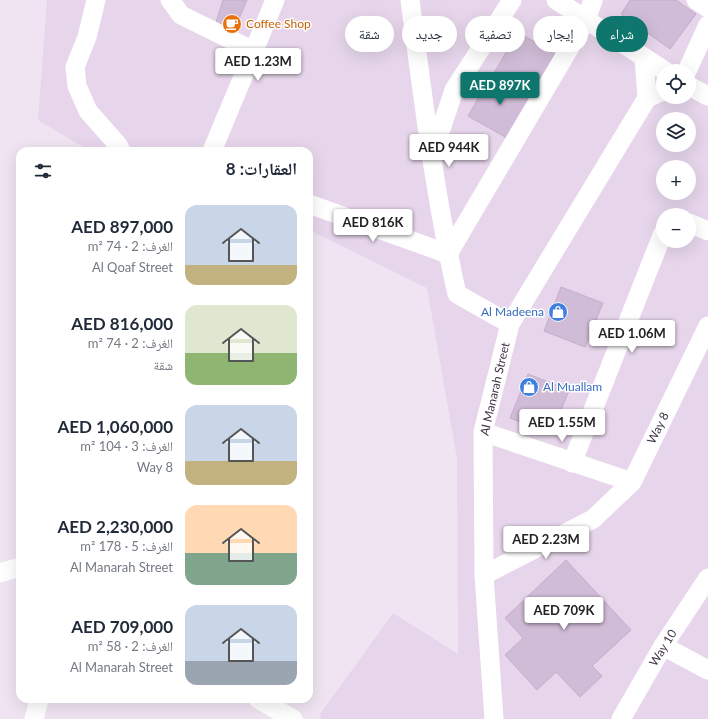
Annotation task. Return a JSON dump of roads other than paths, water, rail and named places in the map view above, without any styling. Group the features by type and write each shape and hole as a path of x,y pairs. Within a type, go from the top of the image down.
{"street":[{"path":"96,0 87,37 75,67 77,86 88,111 119,147"},
{"path":"170,0 181,15 254,51"},
{"path":"214,147 275,0"},
{"path":"410,0 431,158 448,254 457,294 510,324"},
{"path":"431,158 454,90 512,0"},
{"path":"556,0 580,16"},
{"path":"587,16 592,0"},
{"path":"696,0 708,8"},
{"path":"588,21 656,65"},
{"path":"690,64 708,24"},
{"path":"448,254 567,52"},
{"name":"Al Manarah Street","path":"494,719 484,574 484,432 510,324 655,95 644,57"},
{"path":"696,90 708,96"},
{"path":"313,205 448,254"},
{"path":"696,226 708,230"},
{"path":"572,463 657,248"},
{"name":"Way 8","path":"484,574 593,519 632,482 708,326"},
{"path":"484,432 572,463 632,482"},
{"path":"0,573 16,568"},
{"path":"0,578 16,580"},
{"name":"Way 10","path":"621,719 663,646 708,578"},
{"path":"663,646 708,670"},
{"path":"34,719 38,703"},
{"path":"265,703 293,719"}],"place":[{"name":"Coffee Shop","path":"232,24"},
{"name":"Al Madeena","path":"558,312"},
{"name":"Al Muallam","path":"529,387"}]}
